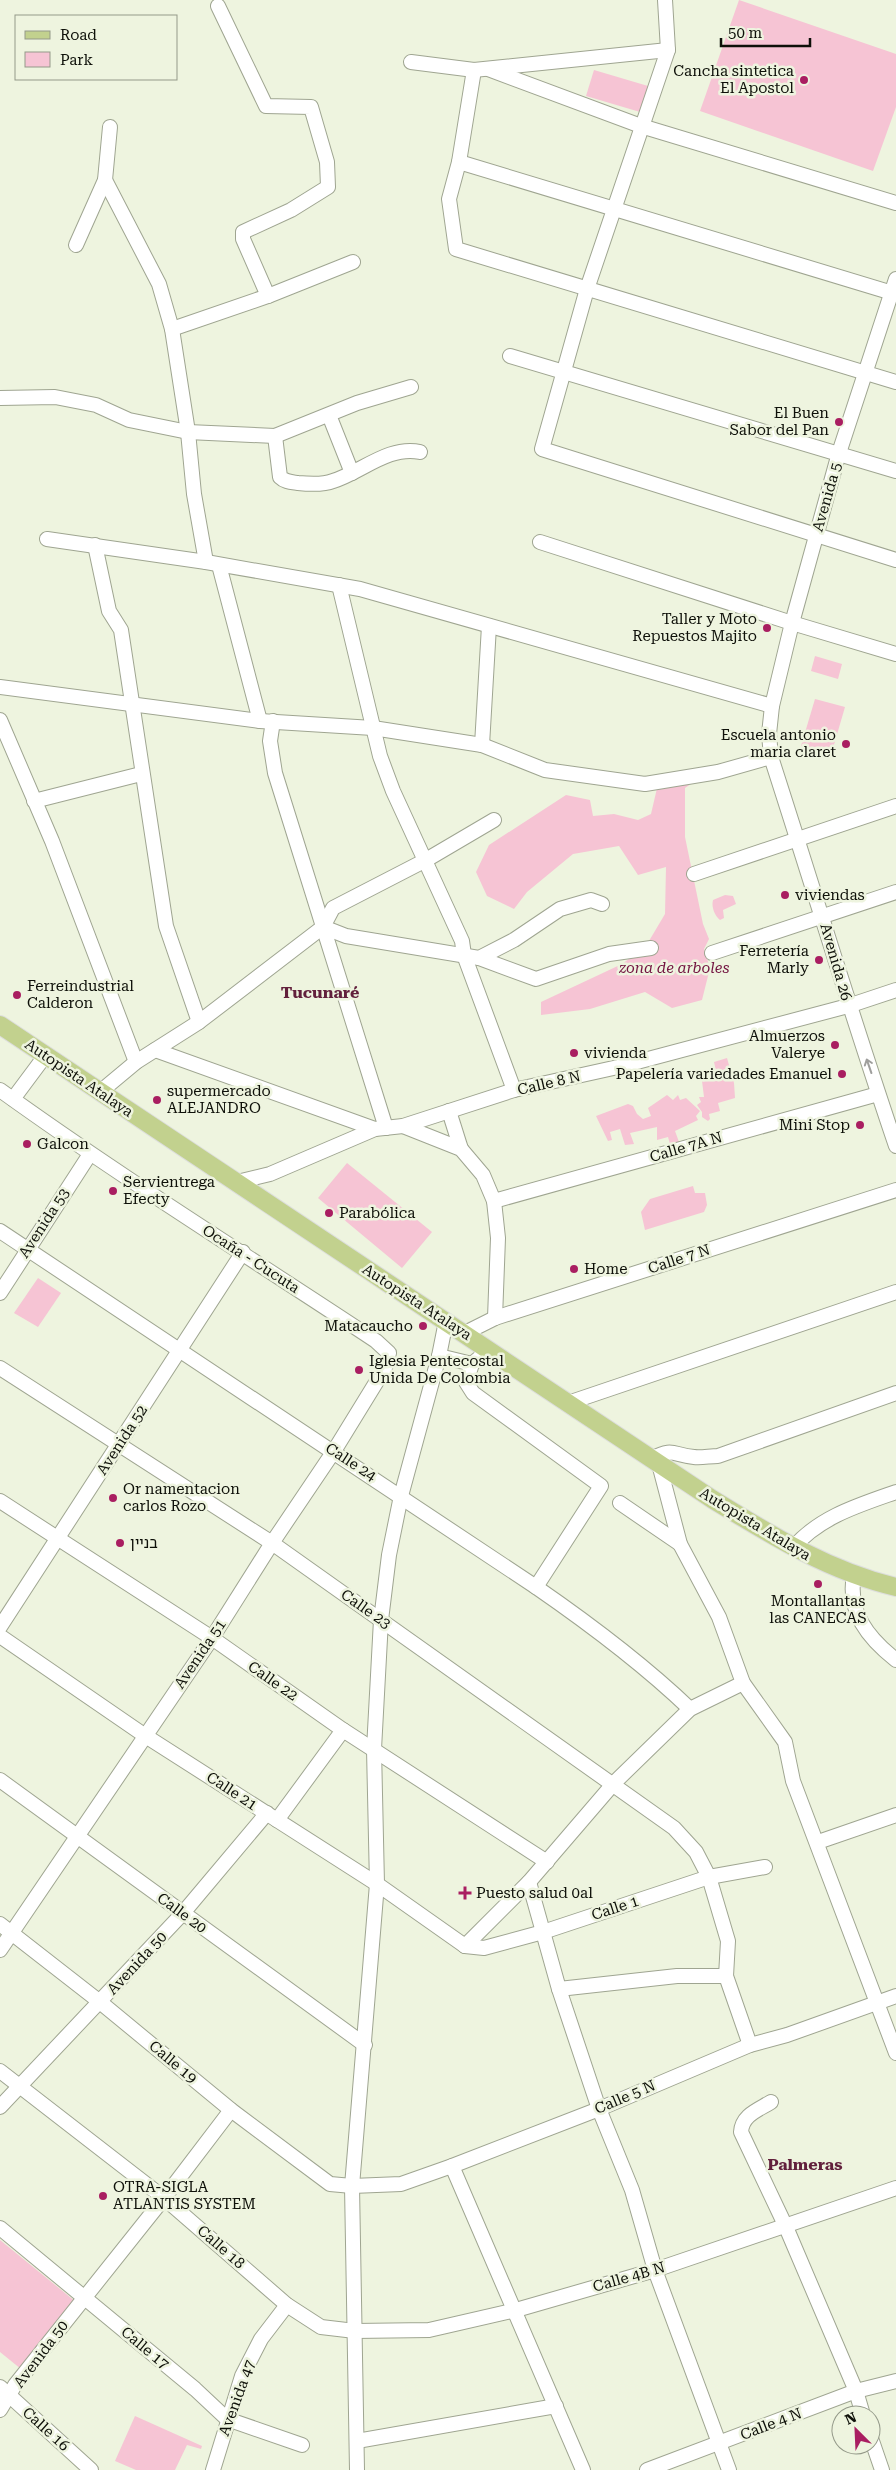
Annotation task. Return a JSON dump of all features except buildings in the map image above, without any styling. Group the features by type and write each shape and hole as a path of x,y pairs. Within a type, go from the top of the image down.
{"main road":[{"name":"Autopista Atalaya","path":"0,1025 655,1461 793,1548 854,1576 896,1587"}],"street":[{"path":"665,0 668,50 587,289 565,373 542,449 896,560"},
{"path":"218,6 266,106 311,107 327,162 329,183 325,190 291,210 244,232 243,238 268,296"},
{"path":"411,62 474,70 668,50"},
{"path":"488,69 641,126 896,203"},
{"path":"474,70 459,162 449,199 456,249 896,382"},
{"path":"76,245 105,180 110,127"},
{"path":"459,162 615,211 894,293"},
{"path":"105,180 159,284 172,329 188,432 194,494 212,564 266,721 275,773 323,927 380,1129"},
{"path":"172,329 268,296 353,262"},
{"name":"Avenida 5","path":"771,713 792,623 839,453 894,293 896,279"},
{"path":"510,356 896,471"},
{"path":"0,398 55,397 96,405 128,420 188,432 275,436 358,403 411,387"},
{"path":"329,415 352,473"},
{"path":"275,436 280,477 285,481 305,484 331,482 395,454 408,451 420,452"},
{"path":"47,540 95,545 339,585 489,626 771,713"},
{"path":"540,542 792,623 896,654"},
{"path":"95,545 108,611 122,630 134,705 141,774 166,926 199,1022"},
{"path":"339,585 380,756 393,791 462,941 464,955 514,1090"},
{"path":"482,745 489,626"},
{"path":"0,688 266,721 373,728 482,745 545,770 645,784 718,772 771,758"},
{"name":"Avenida 26","path":"771,713 769,734 771,758 798,839 848,1006 896,1146"},
{"path":"0,720 75,898 136,1062"},
{"path":"34,801 141,774"},
{"path":"694,874 896,806"},
{"path":"100,1092 136,1062 199,1022 323,927 333,908 426,860 494,820"},
{"path":"712,952 896,892"},
{"path":"479,958 514,940 560,909 591,900 602,904"},
{"path":"323,927 346,936 479,958 536,979 609,954 651,948"},
{"name":"Calle 8 N","path":"237,1182 270,1174 380,1129 403,1126 514,1090 618,1067 848,1006 896,990"},
{"path":"155,1050 380,1129"},
{"path":"13,1099 45,1056"},
{"name":"Ocaña - Cucuta","path":"0,1090 90,1154 243,1252 376,1341 389,1353"},
{"name":"Calle 7A N","path":"494,1201 878,1094"},
{"path":"449,1111 461,1149 483,1175 494,1201 498,1238 495,1318"},
{"path":"403,1126 461,1149"},
{"name":"Avenida 53","path":"0,1293 90,1154"},
{"name":"Calle 7 N","path":"465,1333 495,1318 896,1190"},
{"name":"Calle 24","path":"0,1231 334,1451 603,1633 652,1673 690,1709"},
{"name":"Avenida 52","path":"0,1626 243,1252"},
{"path":"568,1403 896,1292"},
{"path":"357,2470 352,2186 377,1884 374,1749 381,1620 389,1555 401,1496 439,1356 446,1321"},
{"path":"489,1350 472,1364 466,1382 473,1393 601,1486 536,1587"},
{"name":"Avenida 51","path":"0,1950 144,1735 212,1638 272,1543 334,1451 385,1368 389,1353"},
{"path":"439,1356 472,1364"},
{"name":"Calle 23","path":"0,1368 272,1543 614,1783 674,1828 696,1852 709,1877 728,1941 726,1976"},
{"path":"896,1393 718,1456 694,1457 664,1452 655,1461 680,1544 719,1617 743,1682 785,1742 793,1781 818,1842 896,2053"},
{"path":"793,1548 806,1532 845,1510 896,1492"},
{"name":"Calle 22","path":"0,1501 212,1638 343,1730 547,1862"},
{"path":"620,1503 680,1544"},
{"path":"854,1576 851,1592 852,1606 881,1648 896,1660"},
{"name":"Calle 21","path":"0,1636 144,1735 377,1884 465,1946"},
{"path":"465,1946 529,1882 614,1783 690,1709 743,1682"},
{"name":"Avenida 50","path":"0,2107 272,1817 343,1730"},
{"name":"Calle 20","path":"0,1780 365,2045"},
{"path":"818,1842 896,1816"},
{"name":"Calle 1","path":"465,1946 484,1948 542,1932 709,1877 765,1867"},
{"path":"529,1882 559,1989 599,2109 632,2190 655,2270 729,2470"},
{"name":"Calle 19","path":"0,1924 100,2002 231,2110 330,2184 352,2186"},
{"path":"559,1989 677,1976 726,1976 750,2044"},
{"name":"Calle 5 N","path":"352,2186 401,2184 599,2109 750,2044 787,2035 896,1996"},
{"name":"Calle 18","path":"0,2071 164,2198 287,2305 321,2327 355,2331"},
{"path":"771,2102 747,2116 742,2123 742,2132 786,2227 861,2405"},
{"name":"Avenida 50","path":"0,2410 5,2392 15,2386 231,2110"},
{"path":"452,2166 516,2310 583,2470"},
{"name":"Calle 4B N","path":"355,2331 429,2330 516,2310 655,2270 896,2188"},
{"name":"Calle 17","path":"0,2228 85,2297 227,2418 302,2445"},
{"name":"Avenida 47","path":"213,2470 227,2418 242,2376 261,2339 287,2305"},
{"name":"Calle 4 N","path":"646,2470 856,2391 896,2381"},
{"name":"Calle 16","path":"5,2392 91,2470"},
{"path":"357,2441 556,2406"},
{"path":"877,2455 882,2470"}],"green space":[{"name":"Cancha sintetica El Apostol","path":"739,0 896,54 896,107 873,171 700,111"},
{"path":"594,70 648,86 640,112 586,96"},
{"path":"815,656 842,664 838,679 811,671"},
{"path":"815,699 845,707 831,755 801,746"},
{"name":"zona de arboles","path":"698,779 685,788 685,837 703,924 709,939 704,949 710,968 702,1000 672,1008 645,992 590,1009 541,1015 541,1002 622,964 646,946 665,914 666,867 638,875 619,846 573,854 527,892 514,909 487,896 476,872 489,845 566,795 590,800 593,816 614,814 638,820 651,814 658,784"},
{"path":"725,895 733,896 736,904 723,910 724,918 720,920 714,911 713,900"},
{"path":"727,1058 734,1083 735,1098 718,1103 720,1111 709,1114 710,1119 708,1121 702,1117 702,1112 697,1105 701,1102 699,1097 704,1097 702,1081 717,1075 714,1062"},
{"path":"667,1095 673,1100 678,1095 680,1100 686,1098 700,1111 696,1116 698,1120 675,1131 679,1142 670,1144 668,1137 657,1140 657,1127 630,1133 634,1144 625,1145 620,1129 610,1132 612,1140 608,1141 596,1116 628,1104 633,1106 637,1114 643,1119 651,1116 648,1108"},
{"path":"347,1163 432,1232 402,1268 318,1198"},
{"path":"693,1186 695,1193 705,1193 707,1205 704,1212 645,1230 641,1212 650,1199"},
{"path":"38,1278 61,1293 38,1327 14,1313"},
{"path":"0,2240 76,2302 21,2369 0,2352"},
{"path":"135,2416 202,2446 201,2449 187,2445 175,2470 136,2470 115,2461"}],"place":[{"name":"Cancha sintetica El Apostol","path":"804,80"},
{"name":"El Buen Sabor del Pan","path":"839,422"},
{"name":"Taller y Moto Repuestos Majito","path":"767,628"},
{"name":"Escuela antonio maria claret","path":"846,744"},
{"name":"viviendas","path":"785,895"},
{"name":"Ferretería Marly","path":"819,960"},
{"name":"Ferreindustrial Calderon","path":"17,995"},
{"name":"Almuerzos Valerye","path":"835,1045"},
{"name":"vivienda","path":"574,1053"},
{"name":"Papelería variedades Emanuel","path":"842,1074"},
{"name":"supermercado ALEJANDRO","path":"157,1100"},
{"name":"Mini Stop","path":"860,1125"},
{"name":"Galcon","path":"27,1144"},
{"name":"Servientrega Efecty","path":"113,1191"},
{"name":"Parabólica","path":"329,1213"},
{"name":"Home","path":"574,1269"},
{"name":"Matacaucho","path":"423,1326"},
{"name":"Iglesia Pentecostal Unida De Colombia","path":"359,1370"},
{"name":"Or namentacion carlos Rozo","path":"113,1498"},
{"name":"בניין","path":"120,1543"},
{"name":"Montallantas las CANECAS","path":"818,1584"},
{"name":"Puesto salud 0al","path":"465,1893"},
{"name":"OTRA-SIGLA ATLANTIS SYSTEM","path":"103,2196"}],"district":[{"name":"Tucunaré","path":"320,992"},
{"name":"Palmeras","path":"805,2164"}]}
